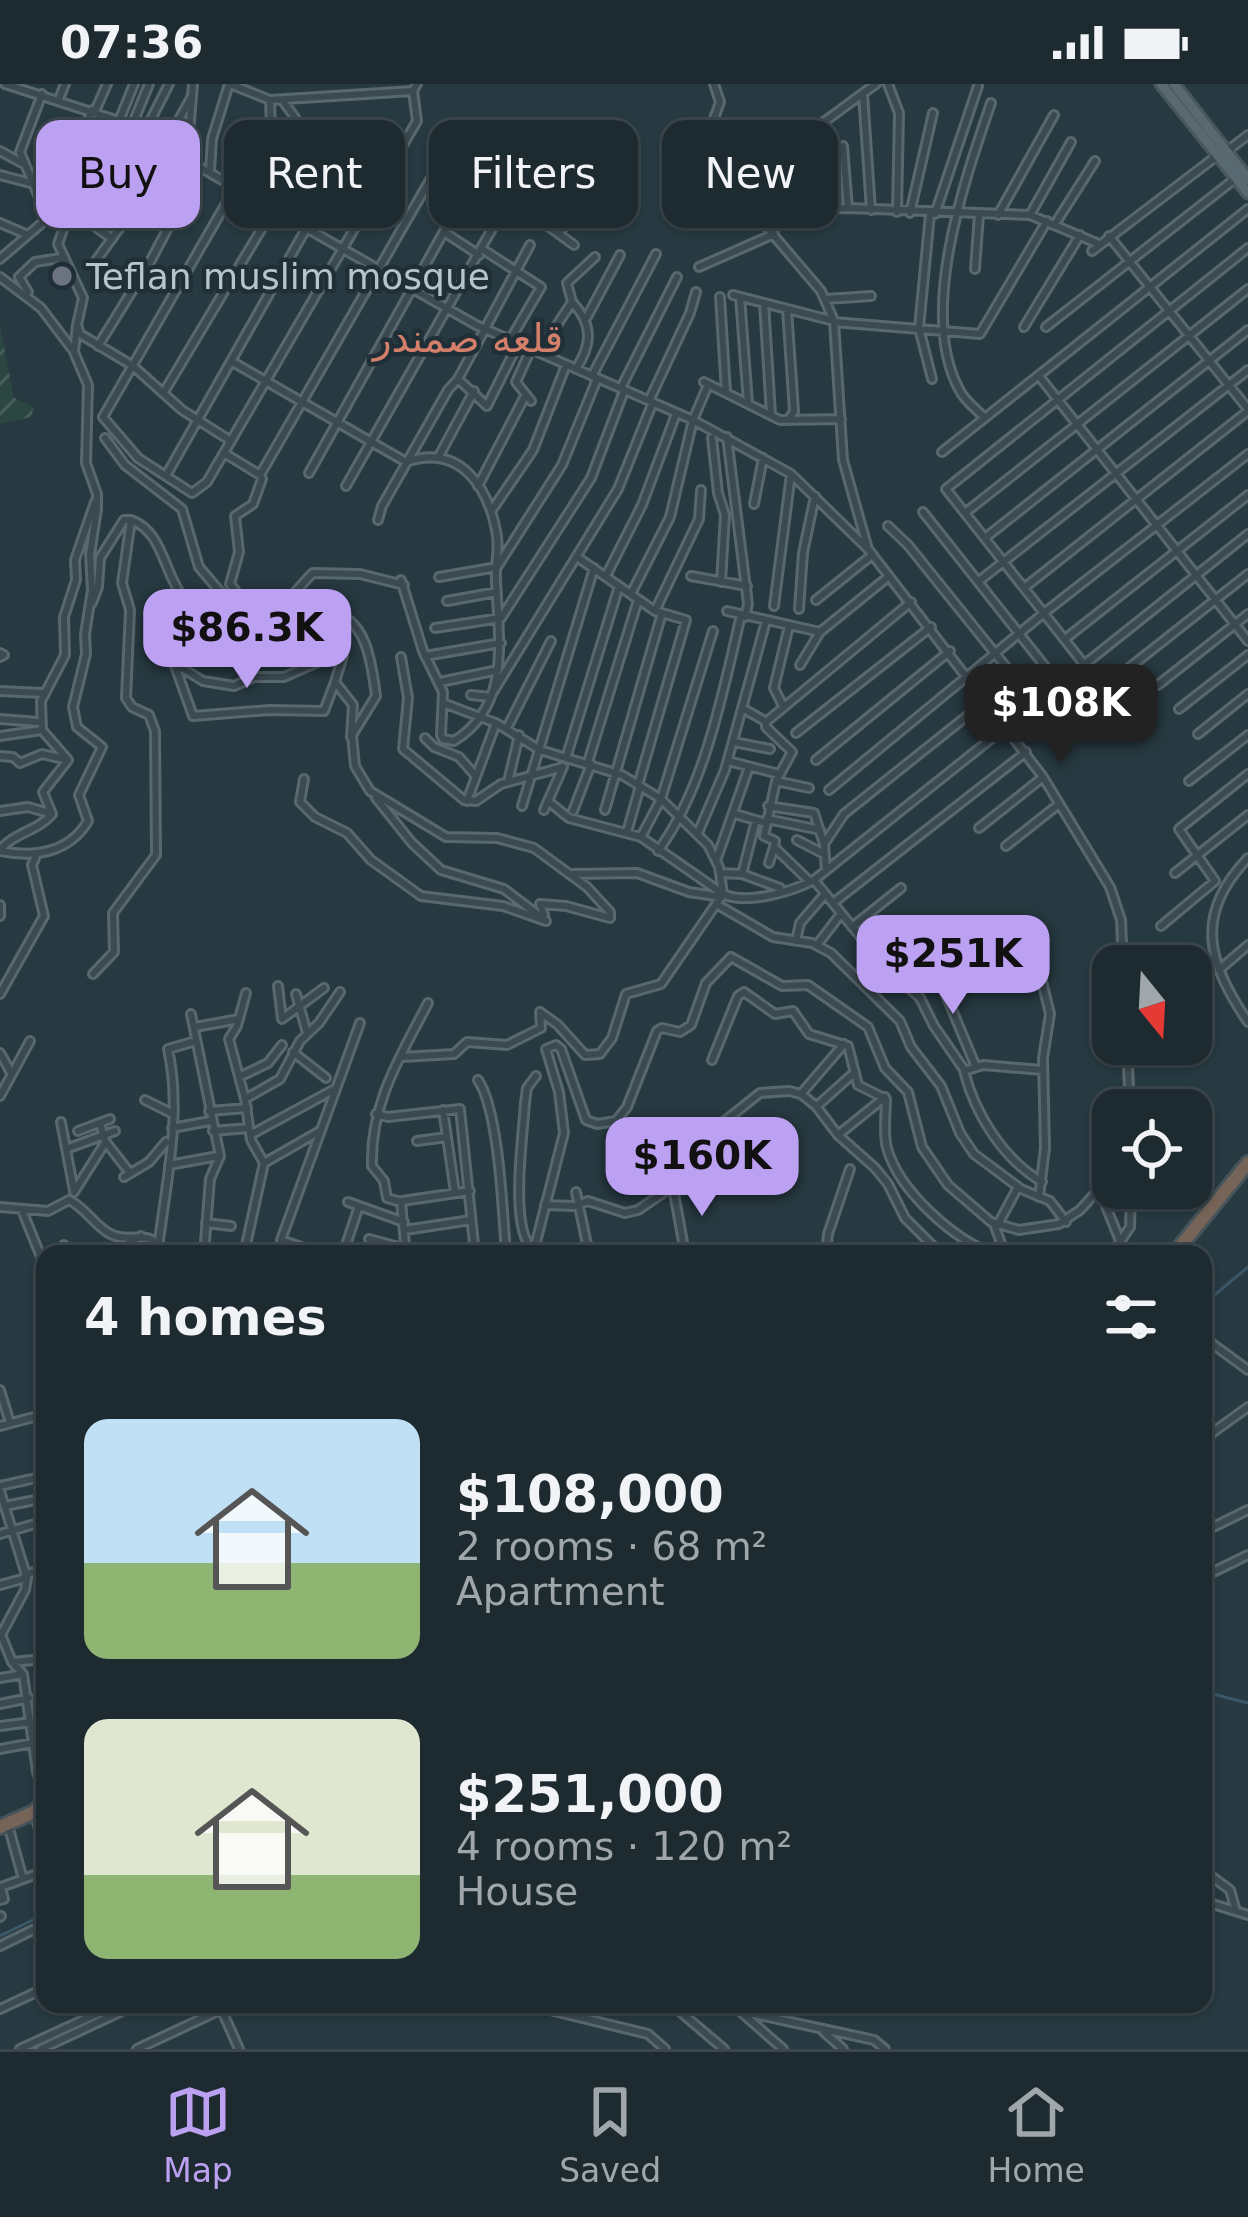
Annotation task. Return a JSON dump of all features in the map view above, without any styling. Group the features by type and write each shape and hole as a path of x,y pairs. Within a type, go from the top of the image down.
{"highway":[{"path":"1181,1245 1248,1163"},
{"path":"4,1826 36,1805"}],"main road":[{"path":"1161,84 1244,176 1248,193"},
{"path":"1174,84 1222,153"}],"street":[{"path":"59,99 65,84"},
{"path":"90,120 106,84"},
{"path":"119,120 134,84"},
{"path":"134,120 149,84"},
{"path":"150,120 169,84"},
{"path":"190,120 193,84"},
{"path":"210,171 212,139 230,84 271,100 415,88 417,122 405,142"},
{"path":"714,84 720,102 714,120"},
{"path":"820,120 876,84"},
{"path":"888,84 899,113 897,212"},
{"path":"3,85 39,90 114,120"},
{"path":"932,380 919,328 933,214 978,86"},
{"path":"36,187 22,163 21,145 39,90"},
{"path":"863,92 871,210"},
{"path":"179,120 192,96"},
{"path":"271,100 272,120"},
{"path":"282,100 297,120"},
{"path":"985,418 960,391 943,331 954,214 991,103"},
{"path":"910,212 933,113"},
{"path":"998,215 1054,115"},
{"path":"838,208 1030,215 1080,235 1095,247 1248,135"},
{"path":"1030,215 1071,142"},
{"path":"843,146 848,208"},
{"path":"0,151 22,163"},
{"path":"748,404 737,296 834,322 982,334 1095,161"},
{"path":"98,346 201,166 224,179"},
{"path":"0,175 34,184"},
{"path":"1046,327 1244,176"},
{"path":"260,475 429,182"},
{"path":"224,207 103,417 138,458 192,493 207,482 354,228"},
{"path":"942,452 1248,209"},
{"path":"975,269 979,215"},
{"path":"0,223 28,235"},
{"path":"0,260 36,227"},
{"path":"62,228 58,244 82,298 74,352"},
{"path":"97,228 112,239"},
{"path":"94,262 118,228"},
{"path":"164,392 262,228"},
{"path":"166,474 304,228"},
{"path":"308,228 484,328 693,420 791,474 870,552 1026,752 1110,887 1121,920 1122,945"},
{"path":"309,473 446,228"},
{"path":"346,486 496,228"},
{"path":"552,228 574,245"},
{"path":"559,233 563,228"},
{"path":"768,228 826,299 834,322 843,460 870,552"},
{"path":"444,232 541,287 487,406 458,379"},
{"path":"699,267 774,234"},
{"path":"1024,327 1080,235"},
{"path":"1024,588 1248,410 1109,236"},
{"path":"378,520 530,245"},
{"path":"1084,663 946,488 1248,248"},
{"path":"439,577 497,567 562,465 595,377 656,254"},
{"path":"576,369 587,350 586,317 620,255"},
{"path":"586,317 572,302 567,284 595,256"},
{"path":"52,814 10,838 0,851 36,856 67,843 88,825 79,794 102,747 77,728 73,707 86,654 89,555 97,499 86,463 88,385 74,352 19,277 46,258 61,258 70,264"},
{"path":"0,277 40,308"},
{"path":"435,628 501,618 591,478 622,389 677,277"},
{"path":"965,512 1248,289"},
{"path":"471,695 491,695 500,685 618,489 696,292"},
{"path":"826,299 871,296"},
{"path":"720,297 726,392"},
{"path":"478,486 528,398 516,382 572,302"},
{"path":"764,303 771,414"},
{"path":"787,309 794,411 790,418"},
{"path":"77,325 80,334 133,366 197,421 231,441"},
{"path":"985,538 1248,330"},
{"path":"231,361 406,462"},
{"path":"490,512 533,450 566,364"},
{"path":"979,581 1248,370"},
{"path":"1039,376 1248,641"},
{"path":"573,812 634,597 670,518 706,384 781,420 841,419"},
{"path":"439,456 474,391"},
{"path":"606,576 642,505 677,413"},
{"path":"658,851 682,816 743,616 747,586 727,437"},
{"path":"105,438 125,465 182,509 200,567 243,616 276,610 292,600 313,573 360,574 403,582 425,656 440,682 443,740 458,740 482,717 498,670 502,643 497,538 478,486 459,464 428,455 406,462"},
{"path":"712,438 725,515 721,582"},
{"path":"224,453 262,479 253,504 235,516 239,552 230,584 235,590 231,605"},
{"path":"829,790 994,653 1248,454"},
{"path":"754,504 763,458"},
{"path":"774,606 791,474"},
{"path":"605,810 659,612 699,519 701,490"},
{"path":"1065,639 1248,494"},
{"path":"800,609 802,553 815,496"},
{"path":"40,726 43,693 65,655 64,617 76,580 76,560 97,499"},
{"path":"923,512 1059,683"},
{"path":"90,605 98,587 100,558 124,520 131,520 145,527 181,595 221,648 232,654 274,645 330,613 339,613 361,634 376,696 352,740"},
{"path":"93,974 114,952 116,905 156,856 155,731 149,716 126,698 130,610 122,584 131,520"},
{"path":"888,526 1035,704"},
{"path":"569,874 637,874 689,892 738,900 812,881 1248,534"},
{"path":"816,600 870,552"},
{"path":"577,557 659,612 687,622 627,832"},
{"path":"522,806 594,568"},
{"path":"1035,704 1101,690 1248,574"},
{"path":"691,576 747,586"},
{"path":"800,665 820,632 888,577"},
{"path":"619,586 547,806 569,818 641,837 772,937 831,952 897,1017 911,1047 941,1086 974,1154 1059,1208 1066,1222"},
{"path":"447,601 497,592"},
{"path":"766,722 910,602"},
{"path":"727,611 820,632"},
{"path":"1158,686 1248,614"},
{"path":"698,833 728,761 766,621"},
{"path":"783,706 774,688 789,626"},
{"path":"796,734 931,627"},
{"path":"641,837 662,799 713,631"},
{"path":"507,728 551,641"},
{"path":"425,656 502,643"},
{"path":"816,760 950,651"},
{"path":"1179,709 1248,655"},
{"path":"343,656 335,682 323,711 193,716 174,663 203,681 234,686 254,676 280,677 343,656"},
{"path":"400,657 408,698 403,749 467,801 476,801 508,782 563,767"},
{"path":"440,682 498,670"},
{"path":"335,682 352,705 355,766 412,843 440,870 504,889 546,921"},
{"path":"0,692 43,693"},
{"path":"1198,734 1248,694"},
{"path":"824,849 846,811 987,700"},
{"path":"400,1057 454,1054 467,1042 507,1045 541,1028 540,1012 585,1055 600,1054 612,1039 626,994 661,984 721,899 716,861 698,833 662,799 590,763 540,750 507,728 443,703"},
{"path":"742,708 766,722 792,752 768,806 764,836 776,841 769,863"},
{"path":"0,718 40,726 68,760"},
{"path":"467,801 496,723"},
{"path":"0,736 40,726"},
{"path":"508,782 519,735"},
{"path":"1190,781 1248,735"},
{"path":"425,738 434,748 459,757 477,777"},
{"path":"734,742 770,749"},
{"path":"833,903 1026,752"},
{"path":"0,756 13,757 20,764 42,754 68,760"},
{"path":"52,814 43,792 68,760"},
{"path":"728,761 809,788"},
{"path":"716,861 749,766"},
{"path":"1161,926 1215,881 1179,829 1248,774"},
{"path":"979,827 1043,777"},
{"path":"304,779 300,802 305,809 347,833 371,860 412,891 502,906 546,921"},
{"path":"370,791 446,837 515,841 543,853 610,912 610,918 539,904 546,921"},
{"path":"1006,846 1059,804"},
{"path":"768,806 811,811 820,830 826,870"},
{"path":"0,811 28,807 52,814"},
{"path":"734,814 820,830"},
{"path":"1174,873 1248,815"},
{"path":"742,874 756,820"},
{"path":"797,840 824,849"},
{"path":"774,847 825,894 920,998 965,1071 976,1103 1005,1151 1042,1182"},
{"path":"0,994 44,916 32,865 36,856"},
{"path":"1246,863 1224,888 1214,914 1212,938 1218,973 1248,1022"},
{"path":"721,873 742,874 783,890"},
{"path":"852,927 901,889"},
{"path":"796,941 800,922 825,894"},
{"path":"0,905 0,916"},
{"path":"817,945 842,914"},
{"path":"889,950 912,926"},
{"path":"1021,935 1034,954 1049,1004 1044,1070 1046,1148 1040,1196"},
{"path":"863,940 938,976 976,1067"},
{"path":"1218,973 1248,945"},
{"path":"535,1245 564,1133 548,1047 561,1049 586,1120 597,1124 616,1121 627,1107 658,1031 680,1032 691,1025 706,983 731,957 782,986 808,985 868,1028 885,1069 908,1092 922,1147 948,1185 995,1225 1000,1245"},
{"path":"278,986 282,1019 324,988"},
{"path":"209,1111 246,1104 280,1079 293,1052 340,992"},
{"path":"712,1060 738,996 744,992 775,1014 794,1011 809,1034 844,1044"},
{"path":"246,993 229,1039 250,1131 264,1163 246,1245"},
{"path":"296,994 307,1033"},
{"path":"428,1004 387,1079 375,1114 372,1166 384,1181 387,1198 401,1202 470,1191"},
{"path":"191,1014 220,1156 210,1179 205,1245"},
{"path":"193,1027 239,1019"},
{"path":"295,1245 281,1240 360,1023"},
{"path":"0,1096 30,1041"},
{"path":"162,1245 159,1240 173,1114 168,1048 196,1041"},
{"path":"844,1044 863,1089 884,1097"},
{"path":"801,1094 844,1044"},
{"path":"239,1077 268,1063 282,1045"},
{"path":"293,1052 326,1078"},
{"path":"0,1053 10,1071"},
{"path":"965,1071 976,1067 1044,1070"},
{"path":"817,1106 855,1072"},
{"path":"527,1245 520,1213 527,1088 536,1076"},
{"path":"478,1080 493,1126 505,1245"},
{"path":"214,1131 250,1131 336,1088"},
{"path":"544,1205 597,1202 625,1213 638,1210 690,1165 711,1132 771,1090 801,1094 817,1106 838,1135 875,1168 905,1218 932,1245"},
{"path":"838,1135 884,1097"},
{"path":"884,1097 886,1144 906,1180 945,1226 972,1245"},
{"path":"145,1100 173,1114"},
{"path":"443,1110 455,1192"},
{"path":"375,1114 461,1111 474,1245"},
{"path":"78,1131 110,1119"},
{"path":"172,1128 210,1121"},
{"path":"61,1122 74,1191"},
{"path":"100,1123 104,1140 127,1175 149,1162 169,1139"},
{"path":"0,1207 47,1210 69,1200 104,1140 115,1131"},
{"path":"264,1163 320,1131"},
{"path":"418,1142 447,1137"},
{"path":"66,1149 104,1140"},
{"path":"169,1165 220,1156"},
{"path":"827,1245 850,1169"},
{"path":"673,1182 682,1245"},
{"path":"995,1225 1018,1186"},
{"path":"995,1225 1026,1230 1066,1222 1100,1189 1120,1241"},
{"path":"576,1192 575,1206 586,1245"},
{"path":"69,1200 116,1237 159,1240"},
{"path":"348,1202 405,1226 472,1220"},
{"path":"401,1202 406,1245"},
{"path":"347,1245 359,1206"},
{"path":"21,1208 36,1246"},
{"path":"1118,1245 1130,1227 1130,1209"},
{"path":"503,1213 520,1213"},
{"path":"206,1223 231,1226"},
{"path":"126,1245 141,1236"},
{"path":"369,1239 388,1245"},
{"path":"1212,1344 1248,1370"},
{"path":"0,1390 10,1423"},
{"path":"1212,1433 1248,1407"},
{"path":"0,1426 36,1416"},
{"path":"36,1478 0,1488 26,1576 26,1590 1,1633 12,1662 23,1674 36,1765"},
{"path":"5,1506 36,1500"},
{"path":"1212,1528 1248,1510"},
{"path":"0,1534 36,1523"},
{"path":"1212,1573 1248,1555"},
{"path":"0,1585 36,1573"},
{"path":"12,1662 36,1660"},
{"path":"0,1678 23,1674"},
{"path":"0,1704 28,1698"},
{"path":"0,1726 31,1722"},
{"path":"0,1749 33,1743"},
{"path":"4,1826 23,1879"},
{"path":"0,1900 4,1899 0,1886 36,1874"},
{"path":"1212,1877 1230,1890 1236,1911"},
{"path":"1212,1904 1248,1915"},
{"path":"0,1946 36,1928"},
{"path":"0,2009 36,1992"},
{"path":"20,2049 98,2013"},
{"path":"40,2049 118,2013"},
{"path":"137,2049 208,2013"},
{"path":"222,2013 236,2048"},
{"path":"561,2013 648,2034 665,2049"},
{"path":"682,2013 724,2049"},
{"path":"741,2013 783,2049"},
{"path":"744,2013 874,2040 885,2049"},
{"path":"821,2030 843,2049"}],"green space":[{"path":"0,326 14,398 34,407 31,417 0,424"}],"waterway":[{"path":"1212,1297 1248,1267"},
{"path":"1212,1693 1248,1703"},
{"path":"0,1936 36,1918"}],"place":[{"name":"Teflan muslim mosque","path":"62,276"}],"district":[{"name":"قلعه صمندر","path":"468,338"}]}
